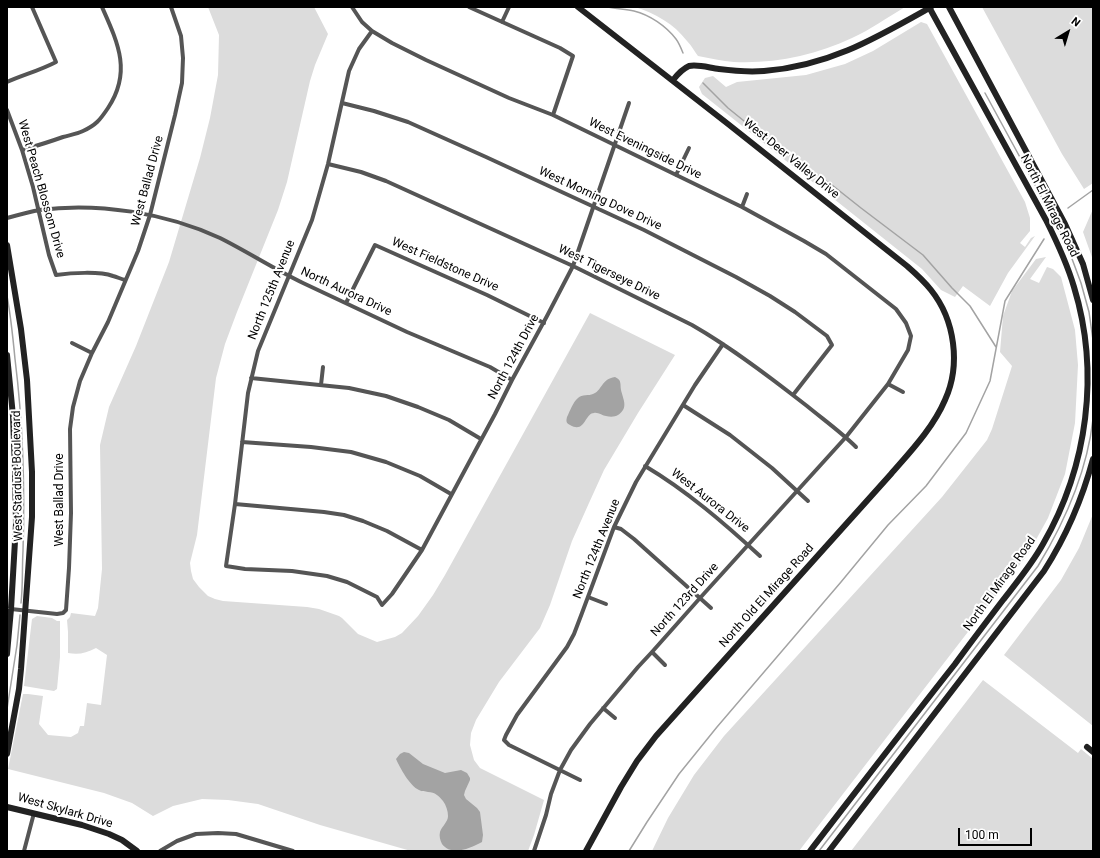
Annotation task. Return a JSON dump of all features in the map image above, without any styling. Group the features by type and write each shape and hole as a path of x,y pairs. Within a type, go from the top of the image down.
{"street":[{"path":"7,82 47,67 56,62 32,7"},
{"path":"22,150 84,131 99,122 112,102 118,88 121,72 121,57 102,7"},
{"name":"West Ballad Drive","path":"26,611 57,614 63,613 66,610 71,513 70,429 73,407 80,382 92,353 108,322 138,251 150,215 175,115 182,83 183,58 180,36 171,7"},
{"name":"West Eveningside Drive","path":"352,7 362,22 372,31 392,43 509,98 553,115 742,207 810,244 843,266 896,308 906,323 911,336"},
{"path":"469,7 560,48 573,56 553,115"},
{"path":"502,22 509,7"},
{"name":"West Deer Valley Drive","path":"578,7 673,80 907,266 932,291 943,310 950,329 954,354"},
{"path":"673,80 682,70 689,66 730,70 764,71 792,67 822,60 847,52 930,7"},
{"name":"North El Mirage Road","path":"810,851 1025,571 1044,543 1063,504 1075,470 1084,430 1088,373 1086,347 1079,304 1071,276 1046,220 930,7"},
{"name":"North El Mirage Road","path":"949,7 1065,224 1083,264 1093,300"},
{"name":"North 125th Avenue","path":"372,31 359,49 348,71 328,164 312,220 258,350 248,393 226,566 292,571 327,576 347,582 377,597 382,605"},
{"name":"West Morning Dove Drive","path":"342,103 408,122 644,230 750,284 795,312 827,336 832,345 793,395"},
{"name":"North 124th Drive","path":"382,605 392,594 422,550 573,266 629,103"},
{"name":"West Peach Blossom Drive","path":"7,110 22,150 39,210 49,255 56,274 74,272 112,275 125,280"},
{"path":"676,175 689,148"},
{"name":"West Tigerseye Drive","path":"328,164 361,172 386,181 573,266 692,325 708,334 793,395 846,437 856,447"},
{"path":"742,207 747,194"},
{"name":"North Aurora Drive","path":"7,218 39,210 85,207 130,211 193,227 238,248 288,276 407,332 490,367 512,380"},
{"name":"West Fieldstone Drive","path":"346,303 374,244 487,295 544,323"},
{"name":"West Stardust Boulevard","path":"7,245 21,329 27,380 30,425 32,517 19,689 7,754"},
{"name":"North 123rd Drive","path":"534,851 546,815 551,794 560,770 571,750 590,724 638,667 846,437 888,384 908,350 911,336"},
{"path":"72,343 92,353"},
{"name":"North 124th Avenue","path":"560,770 509,745 504,740 506,734 517,715 567,647 574,634 614,527 636,482 722,344"},
{"name":"North Old El Mirage Road","path":"586,851 621,787 637,761 656,736 892,474 926,432 942,407 948,394 952,378 954,354"},
{"name":"West Stardust Boulevard","path":"7,355 13,416 16,524 7,654"},
{"path":"321,385 323,368"},
{"path":"251,378 349,388 386,396 449,420 481,439"},
{"path":"888,384 902,392"},
{"path":"683,405 730,435 772,468 808,501"},
{"path":"242,442 311,447 351,452 386,462 420,476 451,494"},
{"path":"829,851 1044,571 1062,541 1073,518 1093,459"},
{"name":"West Aurora Drive","path":"645,466 698,502 760,556"},
{"path":"235,504 324,512 344,516 363,521 387,531 422,550"},
{"path":"614,527 621,528 711,608"},
{"path":"588,597 606,604"},
{"path":"11,609 26,611"},
{"path":"652,652 665,665"},
{"path":"603,708 615,718"},
{"path":"1087,747 1093,752"},
{"path":"560,770 580,780"},
{"name":"West Skylark Drive","path":"7,806 82,825 109,834 122,840 137,851"},
{"path":"24,851 34,813"},
{"path":"160,851 177,841 196,834 218,833 236,834 293,851"}],"shaded area":[{"path":"208,7 314,7 328,34 310,81 287,182 278,210 225,344 216,378 197,535 190,563 193,579 208,596 223,601 319,609 339,616 358,634 377,642 395,637 402,633 418,616 433,595 590,313 675,355 604,470 572,541 550,605 540,628 499,682 476,720 471,733 470,745 474,760 480,768 544,800 528,851 411,851 320,825 258,804 228,800 202,799 173,806 153,816 132,803 104,793 8,769 23,694 43,696 39,724 48,735 71,737 78,733 80,726 84,726 87,703 101,705 107,655 96,648 82,653 68,653 67,620 71,613 95,616 98,608 102,569 100,445 109,407 136,346 169,262 200,158 210,118 218,75 219,35"},
{"path":"635,7 905,7 859,35 809,54 779,60 730,62 698,56 682,35 670,24 650,12"},
{"path":"982,7 1093,7 1093,183 1084,189 1062,154"},
{"path":"921,22 927,24 1025,202 1030,218 1030,231 1020,243 1025,247 1031,238 1035,236 1008,273 990,306 963,286 955,297 941,290 922,269 702,94 699,87 705,78 713,76 726,87 737,82 806,75 845,64 873,51"},
{"path":"1093,209 1093,260 1083,232"},
{"path":"1046,257 1030,279 1039,283 1047,267 1053,269 1061,277 1075,330 1078,365 1075,423 1065,474 1048,518 1028,554 799,851 652,851 668,818 694,775 724,736 942,497 987,440 992,429 1012,366 1000,352 1003,316 1012,291 1036,259"},
{"path":"615,377 620,381 624,400 623,409 617,416 605,416 596,413 591,414 579,427 570,425 566,421 576,400 581,396 591,395 598,390 604,382"},
{"path":"1093,514 1093,726 1004,655 1061,580 1079,548"},
{"path":"37,616 52,618 60,621 60,657 57,689 54,691 24,686 32,619"},
{"path":"983,680 1078,753 1081,749 1093,759 1093,851 851,851"},
{"path":"404,752 409,753 423,764 445,773 461,770 467,773 470,780 464,795 466,799 480,812 483,835 482,842 467,849 456,851 446,848 442,844 440,834 448,818 446,806 440,797 433,793 420,791 409,781 396,759"}],"waterway":[{"path":"608,7 634,11 652,18 663,25 672,34 683,53"},
{"path":"703,83 728,108 749,125 832,185 923,255 970,306 996,347"},
{"path":"985,93 1065,240 1081,283 1089,312 1093,340"},
{"path":"1068,208 1093,190"},
{"path":"629,851 679,774 888,525 926,486 966,433 990,381 1005,301 1044,239"},
{"path":"7,296 18,383 23,455 24,527 21,603"},
{"path":"819,851 1038,566 1058,531 1074,495 1086,458 1093,419"},
{"path":"7,709 20,615"}]}
